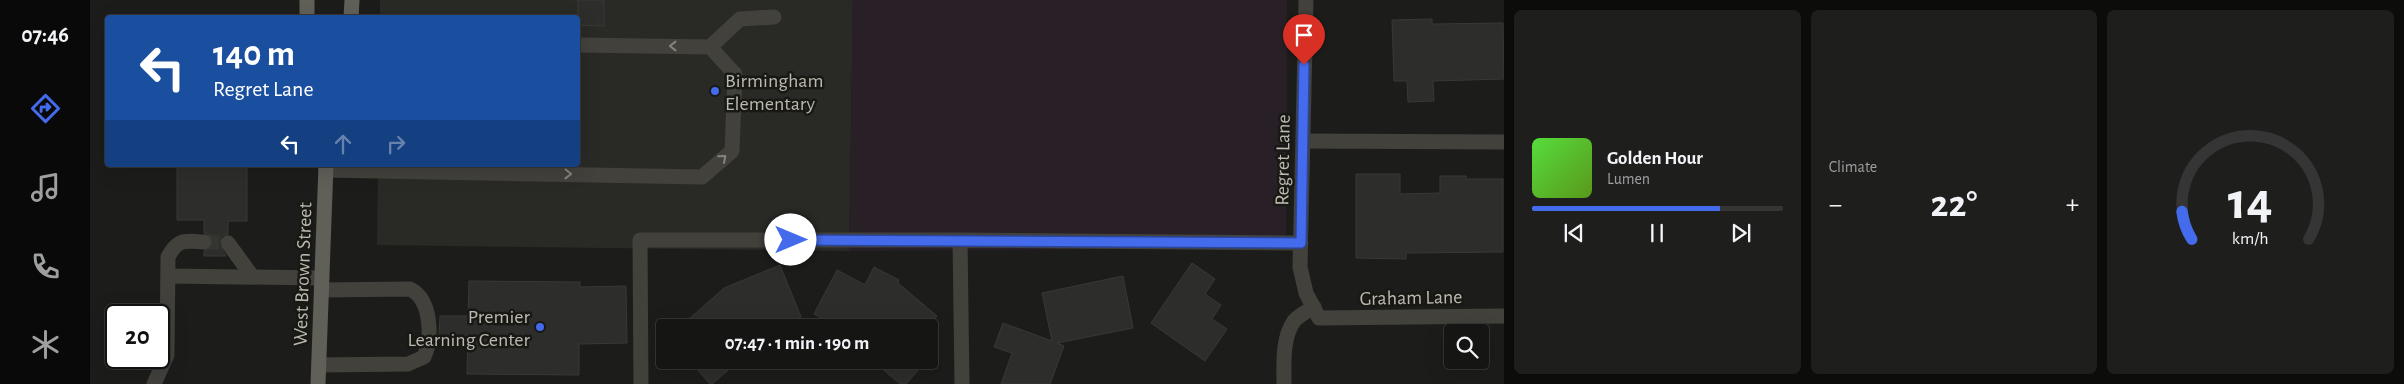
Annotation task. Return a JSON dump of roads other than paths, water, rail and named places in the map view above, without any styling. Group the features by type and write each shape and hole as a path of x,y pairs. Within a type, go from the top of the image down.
{"main road":[{"path":"307,15 308,0"},
{"path":"351,15 352,0"},
{"name":"West Brown Street","path":"318,384 326,168"}],"street":[{"name":"Regret Lane","path":"1306,0 1300,267 1306,293 1316,312"},
{"path":"580,46 710,46 740,19 774,17"},
{"path":"326,168 702,177 732,151 735,74 710,46"},
{"path":"1303,141 1504,142"},
{"path":"641,384 640,240 1301,243"},
{"path":"960,240 962,384"},
{"path":"154,384 167,355 168,257 173,247 182,241 204,242"},
{"path":"228,243 252,276"},
{"path":"169,276 252,276 322,284 410,289 422,297 427,310 428,345 424,357 408,364 319,366"},
{"path":"1284,384 1284,354 1289,331 1295,320 1316,312"},
{"name":"Graham Lane","path":"1316,312 1504,316"}],"tunnel":[{"path":"204,242 228,243"}],"place":[{"name":"Birmingham Elementary","path":"715,91"},
{"name":"Premier Learning Center","path":"540,327"}]}
